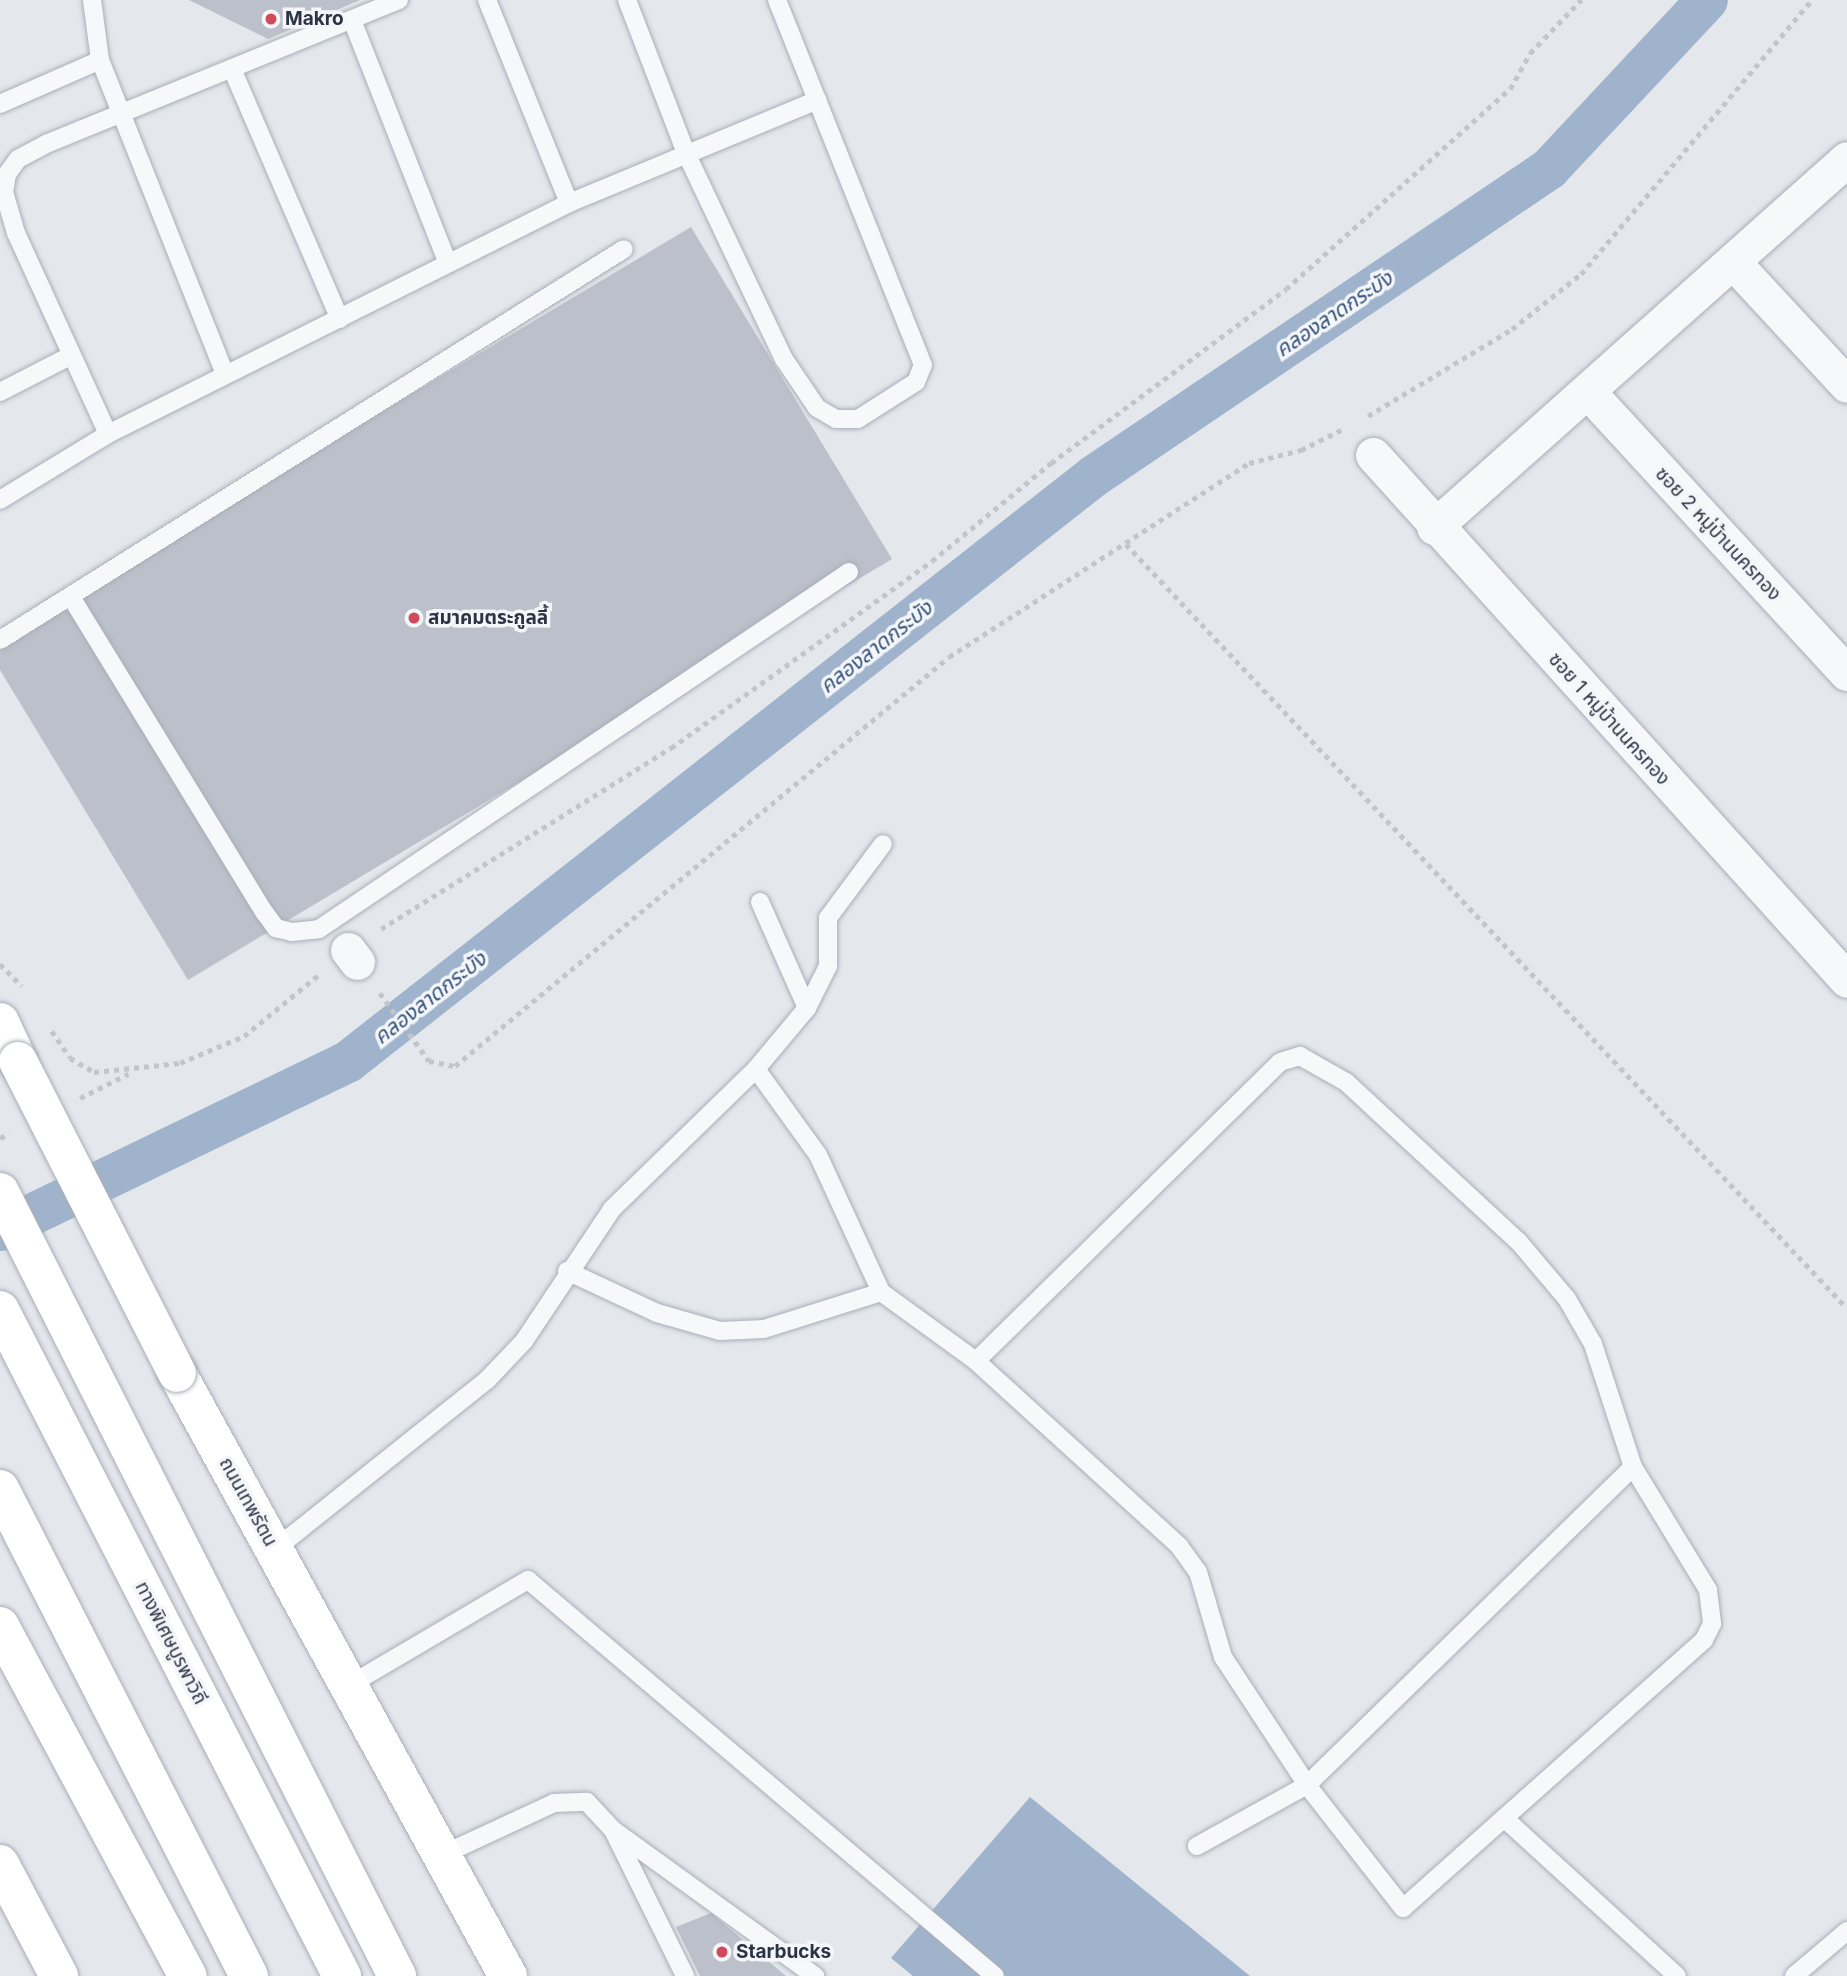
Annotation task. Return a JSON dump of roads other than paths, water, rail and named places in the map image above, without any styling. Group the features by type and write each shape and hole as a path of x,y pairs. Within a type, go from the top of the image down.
{"main road":[{"name":"ถนนเทพรัตน","path":"0,1022 177,1373 508,1976"},
{"path":"0,1192 397,1976"},
{"name":"ทางพิเศษบูรพาวิถี","path":"0,1310 342,1976"},
{"path":"0,1489 249,1976"},
{"path":"2,1630 188,1976"},
{"path":"0,1864 59,1976"}],"street":[{"path":"1434,527 1590,394 1847,159"},
{"path":"1734,263 1847,385"},
{"name":"ซอย 2 หมู่บ้านนครทอง","path":"1590,394 1847,673"},
{"name":"ซอย 1 หมู่บ้านนครทอง","path":"1373,455 1434,527 1847,980"}],"lane":[{"path":"92,0 100,60 224,372"},
{"path":"108,434 8,237 4,192 18,159 399,0"},
{"path":"487,0 569,203"},
{"path":"627,0 686,153 800,387 836,419 858,419 916,383 923,365 777,0"},
{"path":"352,20 447,261"},
{"path":"0,104 100,60"},
{"path":"233,71 340,319"},
{"path":"0,500 108,434 224,372 340,319 447,261 569,203 818,100"},
{"path":"0,640 624,249"},
{"path":"0,392 68,357"},
{"path":"71,597 265,913 276,928 292,932 319,929 849,572"},
{"path":"274,1550 487,1380 524,1341 567,1271 612,1209 756,1069 807,1008 828,966 832,908 883,844"},
{"path":"760,902 807,1008"},
{"path":"756,1069 818,1156 881,1292 976,1361 1179,1546 1198,1572 1223,1657 1307,1785 1403,1908 1704,1640 1712,1623 1708,1590 1633,1467 1593,1344 1567,1299 1518,1241 1346,1082 1300,1056 1280,1062 976,1361"},
{"path":"567,1271 657,1313 720,1331 764,1329 881,1292"},
{"path":"1197,1846 1307,1785 1633,1467"},
{"path":"348,1686 528,1580 995,1976"},
{"path":"440,1856 565,1801 587,1802 613,1830 815,1976"},
{"path":"1504,1818 1677,1976"},
{"path":"613,1830 685,1976"},
{"path":"1794,1976 1847,1931"}],"water":[{"path":"1030,1797 1250,1976 913,1976 891,1958"}],"waterway":[{"name":"คลองลาดกระบัง","path":"0,1230 349,1061 1094,476 1549,169 1707,0"}],"place":[{"name":"Makro","path":"271,19"},
{"name":"สมาคมตระกูลลี้","path":"414,618"},
{"name":"Starbucks","path":"722,1952"}]}
